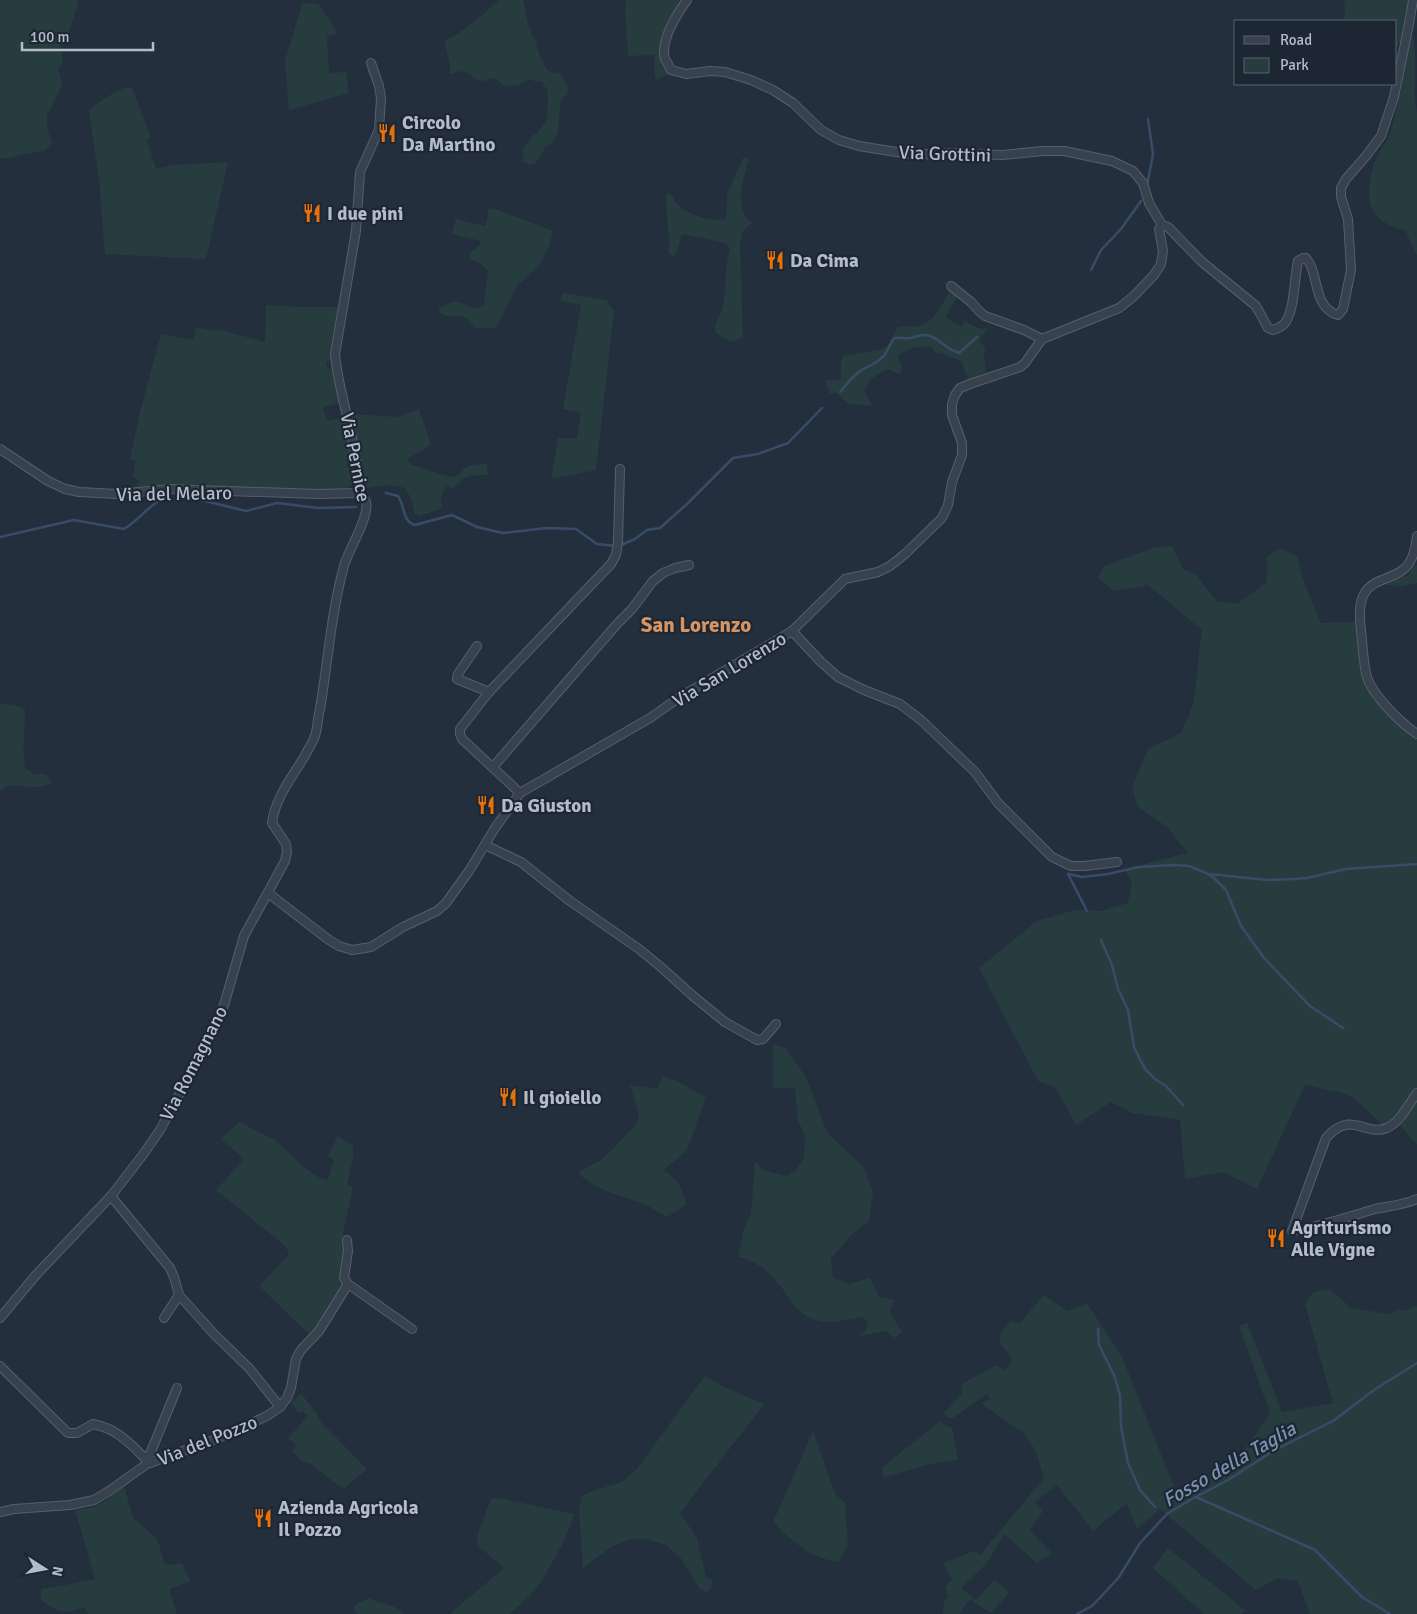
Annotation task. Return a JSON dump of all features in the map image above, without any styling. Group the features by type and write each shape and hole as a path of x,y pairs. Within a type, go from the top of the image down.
{"street":[{"name":"Via Grottini","path":"687,0 668,33 665,58 671,70 686,74 710,71 725,72 751,80 773,90 793,103 821,130 839,140 859,146 915,155 947,152 1002,155 1064,151 1112,160 1133,171 1143,183 1150,203 1162,225"},
{"path":"1397,82 1413,0"},
{"name":"Via Pernice","path":"268,893 288,852 286,844 272,823 273,813 316,732 335,602 346,559 366,510 366,502 361,495 352,434 337,373 335,354 356,231 360,172 379,130 381,98 371,63"},
{"path":"951,286 972,302 985,316 1024,330 1042,339 1119,308 1133,298 1154,276 1161,264 1163,251 1159,229 1162,225 1168,227 1202,262 1256,306 1268,328 1273,330 1278,328 1284,324 1288,317 1292,306 1298,261 1303,258 1306,258 1312,267 1321,300 1331,313 1338,315 1343,309 1351,270 1348,219 1340,197 1341,188 1346,179 1381,136 1396,85"},
{"name":"Via San Lorenzo","path":"268,893 329,940 352,950 371,947 404,927 437,911 446,903 520,793 650,718 680,697 792,631 845,579 878,572 890,566 905,554 942,518 948,505 952,482 962,455 962,443 952,415 952,404 955,394 960,388 1020,367 1042,339"},
{"name":"Via del Melaro","path":"0,449 48,481 65,489 79,492 117,494 178,489 361,495"},
{"path":"520,793 462,739 460,729 489,692 611,564 616,555 618,542 620,470"},
{"path":"1417,536 1413,556 1398,575 1373,584 1364,593 1360,605 1360,615 1367,678 1376,694 1404,724 1417,734"},
{"path":"493,767 632,609 653,581 663,573 689,565"},
{"path":"792,631 838,677 864,690 900,704 921,720 975,772 998,803 1052,857 1071,866 1117,862"},
{"path":"476,646 458,674 458,678 489,692"},
{"path":"485,845 521,862 570,901 662,968 725,1022 757,1040 762,1038 776,1024"},
{"name":"Via Romagnano","path":"0,1318 36,1275 111,1196 160,1130 222,1012 244,936 268,893"},
{"path":"1417,1093 1400,1118 1387,1128 1377,1130 1350,1124 1340,1126 1326,1138 1292,1231 1311,1228 1417,1199"},
{"path":"111,1196 170,1268 179,1295 214,1334 250,1369 280,1406"},
{"path":"347,1240 348,1251 344,1278 348,1284 412,1329"},
{"name":"Via del Pozzo","path":"0,1512 14,1509 70,1505 94,1500 150,1463 211,1441 267,1416 287,1398 291,1388 296,1359 319,1331 348,1284"},
{"path":"164,1318 179,1295"},
{"path":"0,1366 68,1433 77,1433 93,1424 115,1431 150,1463"},
{"path":"150,1463 150,1454 177,1388"}],"green space":[{"path":"0,0 78,0 67,40 60,42 63,62 58,68 62,85 47,116 47,128 52,143 44,151 10,158 0,158"},
{"path":"499,0 523,0 528,24 546,68 550,72 561,74 569,89 567,95 562,98 558,132 554,141 544,149 535,163 530,165 523,161 523,149 547,120 548,91 541,81 536,82 531,79 524,81 520,85 509,86 503,85 494,78 483,81 477,80 467,72 462,71 450,74 445,41 473,22"},
{"path":"626,0 683,0 667,26 662,44 662,54 668,74 657,80 655,77 654,55 628,56"},
{"path":"1344,0 1407,0 1408,5 1406,25 1397,47 1397,20 1342,20 1345,13"},
{"path":"303,1 305,3 318,4 338,33 327,36 329,73 346,72 349,93 289,110 285,61"},
{"path":"1413,35 1417,113 1417,255 1406,231 1385,223 1379,218 1374,212 1369,197 1370,180 1374,164 1391,131 1409,41"},
{"path":"126,87 132,88 151,137 147,140 156,169 174,165 228,162 206,259 105,254 99,180 89,110 107,97"},
{"path":"743,158 749,158 742,183 742,209 752,223 743,231 740,244 743,338 730,342 716,333 715,330 723,307 730,249 721,242 682,234 674,256 669,254 666,194 671,194 678,205 694,214 707,219 725,219 727,195"},
{"path":"493,208 553,231 549,246 541,263 517,286 496,328 476,328 465,318 444,315 438,309 453,302 472,308 479,308 484,305 488,271 480,263 469,259 470,253 479,246 481,241 452,234 456,219 485,226 488,210"},
{"path":"949,291 958,296 945,317 961,327 965,321 977,328 988,329 979,340 986,349 984,354 986,373 969,380 961,361 941,353 935,353 933,348 920,347 909,349 897,356 902,366 900,373 898,374 888,369 868,383 864,391 873,406 849,404 836,393 830,394 825,380 838,380 841,378 841,361 844,356 882,349 887,347 898,327 919,326 927,323 938,311"},
{"path":"563,293 607,300 614,310 596,470 551,479 558,438 577,438 581,412 563,409 581,305 560,301"},
{"path":"266,305 341,307 331,361 327,361 326,366 334,372 341,403 323,407 327,421 345,417 343,424 346,425 347,433 350,434 355,481 345,489 332,491 254,489 200,484 136,487 139,481 133,477 136,460 130,459 141,408 161,334 193,340 196,327 216,331 217,329 265,342"},
{"path":"419,409 431,445 407,459 410,464 451,477 459,475 461,471 471,465 487,464 488,475 464,478 453,489 447,486 441,499 443,508 420,516 415,514 411,498 405,488 381,486 366,488 350,414 398,417"},
{"path":"1172,546 1184,570 1194,573 1217,601 1237,604 1267,582 1267,557 1280,548 1297,556 1303,580 1321,623 1355,622 1366,685 1387,714 1412,733 1417,734 1417,1145 1400,1125 1388,1130 1354,1098 1339,1092 1305,1085 1257,1189 1223,1172 1185,1179 1180,1120 1132,1113 1111,1102 1076,1125 1056,1088 1038,1081 979,968 1037,921 1075,910 1101,911 1128,903 1132,882 1125,869 1188,853 1167,827 1138,807 1132,787 1148,749 1181,733 1193,704 1202,630 1148,585 1114,591 1098,578 1104,566 1155,547"},
{"path":"1414,564 1417,566 1417,583 1400,587 1384,584 1409,575"},
{"path":"0,703 25,709 25,768 34,774 45,774 53,783 40,787 8,786 0,792"},
{"path":"773,1044 785,1048 806,1077 827,1132 864,1168 873,1193 869,1221 853,1233 831,1259 833,1278 849,1284 870,1278 879,1297 894,1300 890,1313 902,1332 894,1338 886,1331 858,1336 866,1330 868,1322 862,1317 827,1322 809,1318 797,1308 769,1273 755,1263 738,1257 743,1232 751,1213 755,1162 766,1171 787,1176 796,1170 804,1157 805,1136 798,1120 795,1088 773,1088"},
{"path":"662,1076 677,1081 706,1097 687,1150 664,1170 678,1182 687,1204 667,1217 646,1205 596,1186 580,1175 580,1171 601,1160 636,1124 639,1114 630,1085 658,1089"},
{"path":"240,1121 275,1140 306,1169 318,1177 328,1180 334,1160 328,1156 338,1136 353,1146 353,1158 347,1184 353,1187 343,1234 345,1247 339,1282 343,1284 338,1296 311,1336 259,1286 288,1256 288,1251 283,1244 216,1190 244,1159 221,1139"},
{"path":"1330,1289 1351,1308 1388,1314 1400,1309 1405,1311 1417,1306 1417,1614 1310,1614 1298,1581 1278,1578 1256,1590 1160,1509 1137,1529 1127,1503 1093,1531 1057,1485 1035,1502 1043,1511 1029,1530 1052,1553 1037,1563 1004,1534 987,1563 961,1588 976,1600 994,1580 1010,1592 991,1613 970,1599 959,1614 943,1614 943,1601 948,1597 945,1587 952,1579 943,1563 974,1551 980,1555 1044,1478 1036,1451 1023,1433 981,1403 991,1399 987,1394 953,1418 947,1417 944,1413 962,1394 961,1388 964,1383 996,1365 1004,1370 1012,1362 1012,1358 1000,1344 1000,1333 1011,1321 1019,1324 1044,1295 1067,1311 1087,1303 1122,1357 1177,1494 1231,1464 1249,1444 1270,1413 1239,1326 1247,1323 1282,1412 1333,1403 1305,1304 1313,1292"},
{"path":"705,1376 724,1387 764,1404 680,1513 697,1538 706,1577 713,1581 710,1590 707,1592 700,1589 680,1557 666,1545 643,1538 630,1539 611,1547 583,1568 579,1511 581,1497 590,1492 622,1482 636,1470"},
{"path":"301,1393 319,1417 318,1419 367,1469 344,1490 311,1464 302,1462 292,1451 296,1445 288,1438 308,1416 302,1411 299,1413 291,1403"},
{"path":"941,1421 946,1426 952,1428 958,1460 931,1464 884,1477 882,1467"},
{"path":"813,1431 835,1494 845,1503 848,1546 838,1562 824,1559 807,1551 783,1532 774,1520"},
{"path":"124,1486 133,1518 158,1541 164,1562 169,1565 182,1563 190,1581 169,1589 177,1614 88,1614 85,1607 66,1612 52,1608 41,1600 41,1589 95,1579 75,1510 94,1507 104,1502"},
{"path":"499,1498 574,1514 564,1541 542,1580 531,1594 513,1611 509,1614 452,1614 504,1568 477,1545 478,1533 491,1499"},
{"path":"1168,1548 1246,1611 1241,1614 1204,1614 1153,1568"},
{"path":"370,1598 393,1606 404,1614 357,1614 353,1607"}],"waterway":[{"path":"1147,186 1153,154 1148,119"},
{"path":"1091,270 1101,250 1121,229 1141,201"},
{"path":"840,392 860,371 884,356 894,338 927,335 959,353 977,337"},
{"path":"621,545 635,539 647,530 660,528 733,458 758,454 788,443 822,408"},
{"path":"386,493 398,496 406,517 415,525 452,515 477,527 503,533 547,528 576,529 597,544 615,546"},
{"path":"0,537 74,520 124,529 165,497"},
{"path":"197,499 246,511 277,503 319,508 356,507"},
{"path":"1209,874 1267,880 1294,879 1346,869 1417,864"},
{"path":"1068,874 1082,877 1108,874 1139,867 1173,865 1189,866 1213,877 1226,890 1241,926 1264,958 1310,1006 1343,1028"},
{"path":"1068,874 1087,911"},
{"path":"1101,940 1112,965 1118,989 1128,1010 1134,1047 1140,1060 1146,1070 1166,1086 1183,1105"},
{"path":"1098,1329 1099,1345 1114,1375 1120,1395 1121,1427 1128,1463 1140,1490 1155,1507"},
{"name":"Fosso della Taglia","path":"1077,1614 1092,1606 1119,1577 1140,1543 1167,1514 1228,1480 1273,1451 1333,1421 1374,1390 1417,1363"},
{"path":"1196,1497 1315,1550 1362,1597 1390,1614"}],"place":[{"name":"Circolo Da Martino","path":"387,133"},
{"name":"I due pini","path":"312,213"},
{"name":"Da Cima","path":"775,260"},
{"name":"Da Giuston","path":"486,805"},
{"name":"Il gioiello","path":"508,1097"},
{"name":"Agriturismo Alle Vigne","path":"1276,1238"},
{"name":"Azienda Agricola Il Pozzo","path":"263,1518"}],"district":[{"name":"San Lorenzo","path":"696,625"}]}
